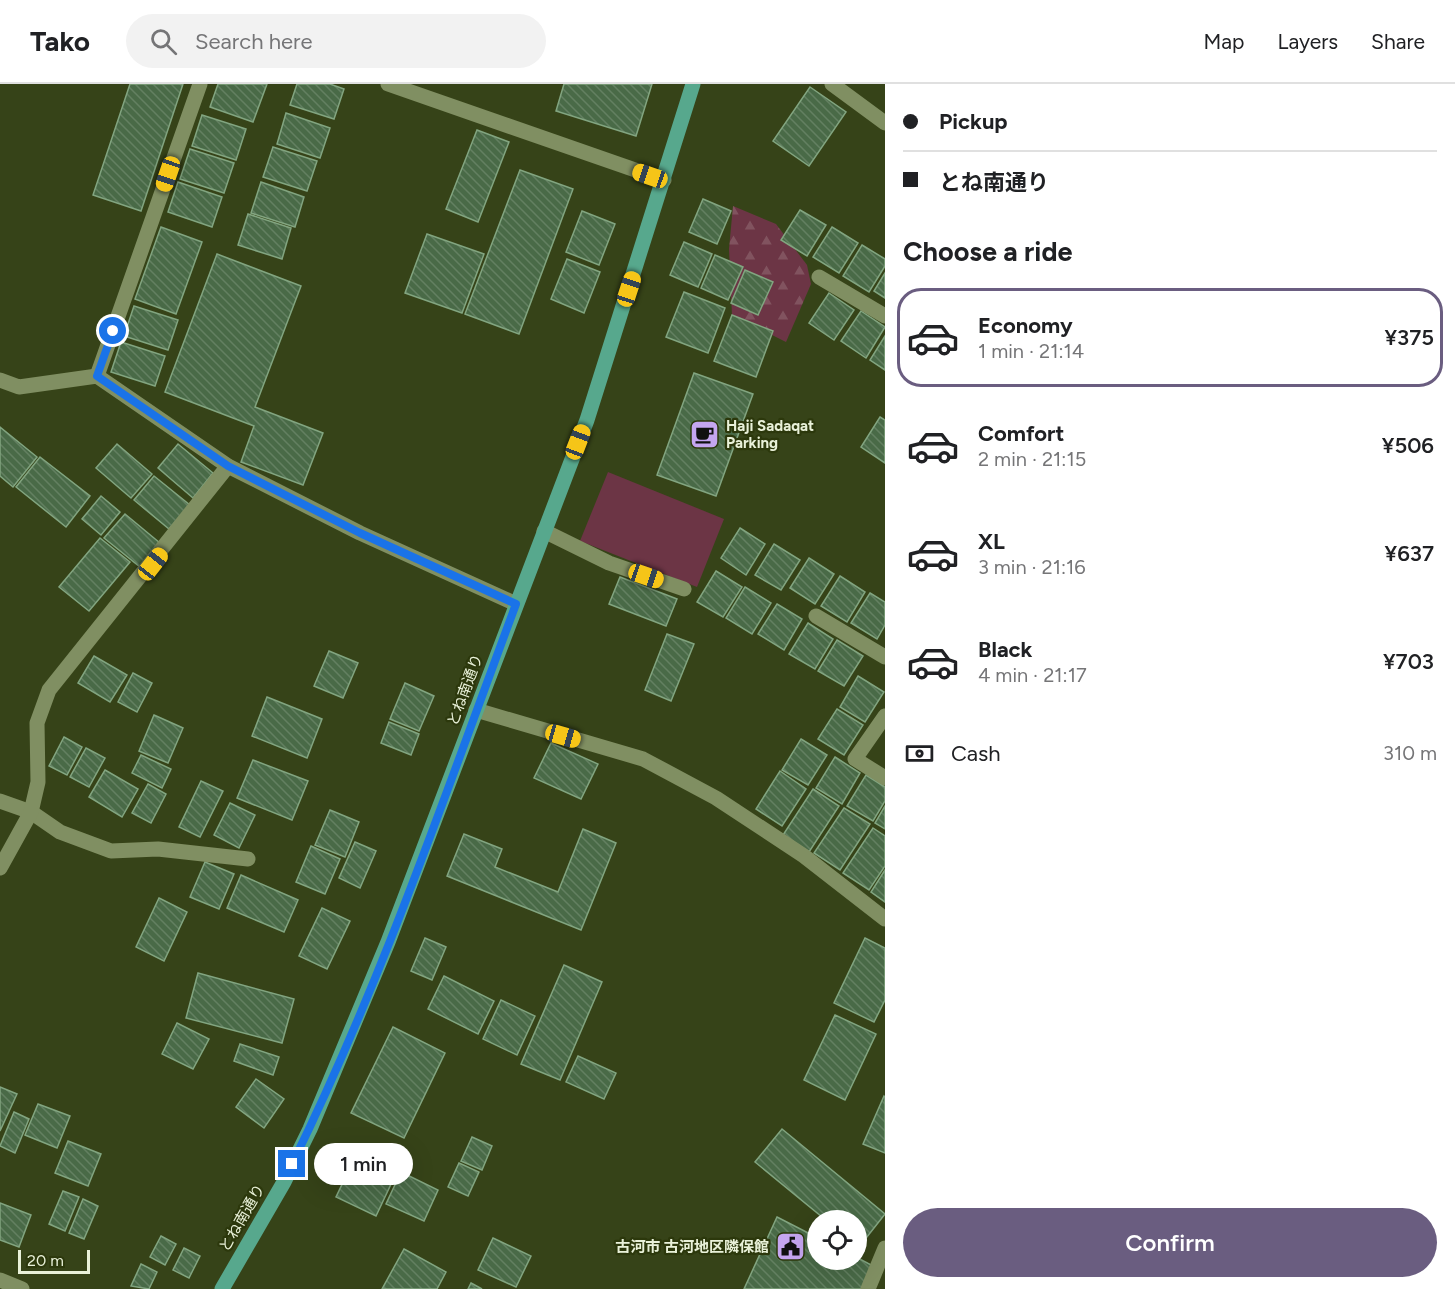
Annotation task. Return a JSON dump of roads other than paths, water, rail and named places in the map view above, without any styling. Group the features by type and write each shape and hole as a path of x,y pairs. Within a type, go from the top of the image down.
{"main road":[{"name":"とね南通り","path":"222,1289 284,1182 332,1081 388,942 587,420 693,84"}],"street":[{"path":"97,376 200,84"},
{"path":"388,84 664,180"},
{"path":"832,84 885,123"},
{"path":"819,277 885,316"},
{"path":"0,380 19,387 97,376 228,466 360,533 516,604"},
{"path":"0,868 31,812 38,782 37,723 50,690 228,466"},
{"path":"544,531 609,562 684,589"},
{"path":"816,616 885,657"},
{"path":"476,710 643,759 716,798 804,856 885,919"},
{"path":"885,716 855,759 885,778"},
{"path":"0,801 31,812 60,832 111,851 158,849 248,859"},
{"path":"868,1289 885,1248"},
{"path":"0,1280 22,1289"}],"place":[{"name":"Haji Sadaqat Parking","path":"705,435"},
{"name":"古河市 古河地区隣保館","path":"790,1247"}]}
